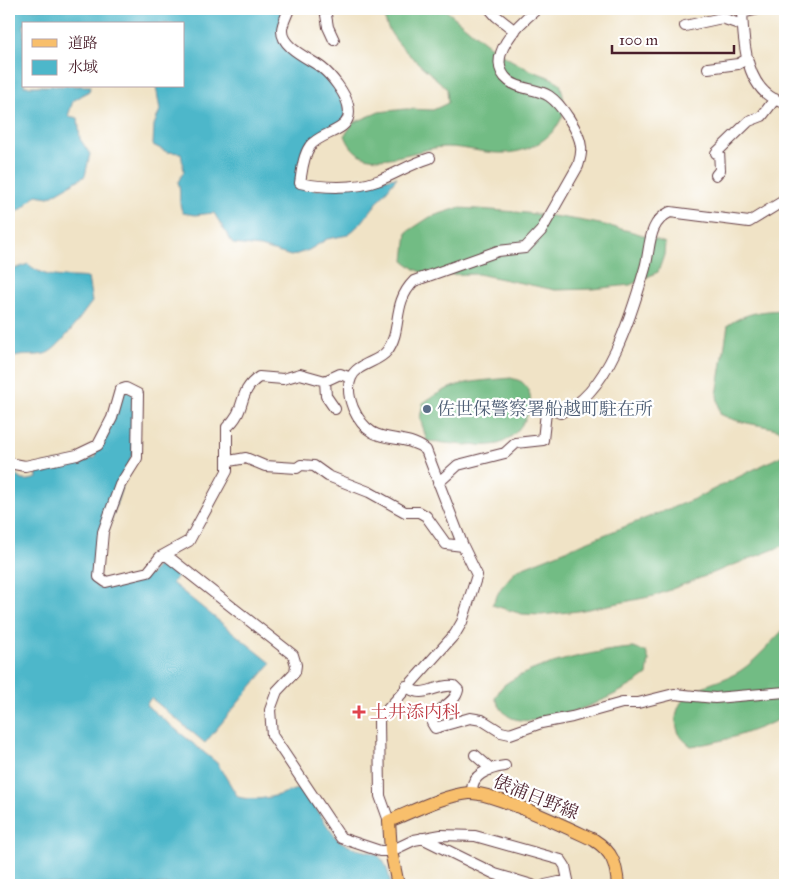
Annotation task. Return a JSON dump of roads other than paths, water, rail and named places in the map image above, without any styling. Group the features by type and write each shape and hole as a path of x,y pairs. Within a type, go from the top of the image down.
{"main road":[{"name":"俵浦日野線","path":"389,821 454,796 473,794 490,797 552,821 606,847 614,858 618,885"},
{"path":"389,821 391,851 398,885"}],"street":[{"path":"289,9 282,30 286,43 324,69 340,90 348,105 349,116 344,125 310,146 304,160 300,183 313,186 344,188 376,182 409,164 430,158"},
{"path":"325,9 328,27 334,40"},
{"path":"490,9 515,31"},
{"path":"389,821 380,796 379,719 406,686 455,634 462,622 478,575 462,546 430,457 419,445 383,438 359,422 349,391 351,378 359,368 387,351 393,337 404,290 414,281 429,273 498,251 525,248 540,231 578,166 582,146 563,110 548,95 508,81 501,71 500,57 505,43 524,19 528,9"},
{"path":"524,19 537,9"},
{"path":"759,9 742,11 747,60 760,85 775,99 785,103"},
{"path":"684,26 722,18 742,25"},
{"path":"708,68 738,64 747,60"},
{"path":"716,175 720,170 717,152 749,121 762,116 775,99"},
{"path":"438,483 458,466 504,453 516,443 543,440 546,412 550,408 560,413 571,409 599,382 636,300 648,257 648,244 660,217 670,212 749,222 785,200"},
{"path":"9,463 25,466 76,455 98,445 112,418 120,390 126,388 138,394 136,458 120,485 103,532 99,577 106,582 148,572 160,556 166,555 189,541 227,471 227,427 238,418 248,384 259,377 283,379 300,374 325,381 340,374 351,378"},
{"path":"325,381 326,396 335,409"},
{"path":"228,461 246,458 265,466 297,468 301,465 314,466 328,476 369,492 405,512 419,512 426,516 446,544 462,546"},
{"path":"166,555 292,655 296,665 295,672 277,691 270,710 272,735 341,838 380,851 391,851 422,838 441,835 474,836 495,840 561,860 565,866 568,883 545,885"},
{"path":"406,686 412,692 422,694 446,685 454,686 458,690 457,696 433,717 432,723 435,728 470,718 482,720 501,732 510,734 541,723 622,703 638,703 674,694 716,698 785,692"},
{"path":"436,702 452,700"},
{"path":"475,755 490,768"},
{"path":"473,794 471,786 473,781 490,768 505,766"},
{"path":"422,838 495,874 532,885"}],"water":[{"path":"9,9 286,9 281,40 324,74 341,97 345,108 345,120 315,137 297,184 315,190 397,177 362,222 348,235 327,239 309,250 291,256 260,247 233,244 214,213 195,215 183,213 180,205 178,182 184,171 181,153 167,152 153,145 154,125 160,110 156,88 185,88 185,22 22,22 22,88 90,88 89,91 73,101 68,116 78,118 80,139 90,154 85,176 49,197 36,195 23,208 9,216"},
{"path":"28,264 49,275 88,278 92,302 70,332 50,352 9,359 9,271"},
{"path":"125,390 134,394 133,451 95,572 97,588 150,575 161,562 168,562 180,572 172,583 271,663 205,743 151,698 146,705 217,763 238,797 246,799 263,798 303,787 326,824 340,841 359,850 379,856 388,871 391,885 9,885 9,467 22,480 26,480 37,478 36,466 77,458 79,464 96,457 94,449"}],"place":[{"name":"佐世保警察署船越町駐在所","path":"427,409"},
{"name":"土井添内科","path":"359,712"}]}
